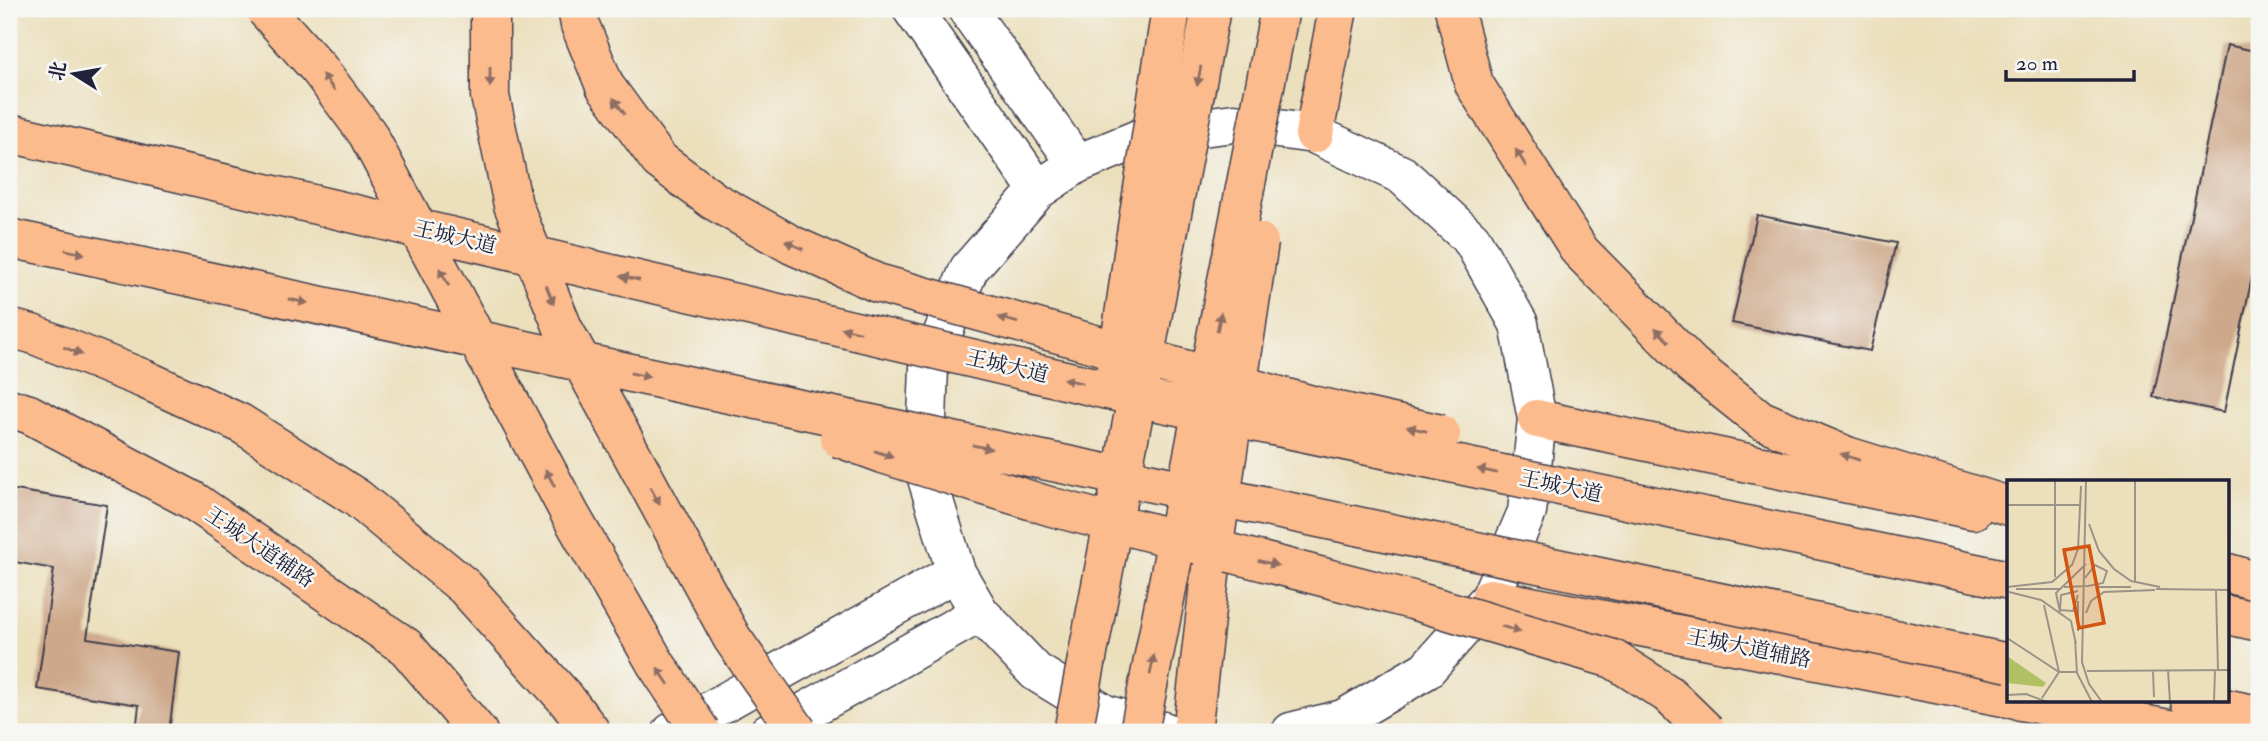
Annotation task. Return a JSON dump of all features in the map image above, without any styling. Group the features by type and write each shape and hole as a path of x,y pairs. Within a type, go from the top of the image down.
{"main road":[{"path":"265,9 319,69 367,133 570,514 656,664 701,732"},
{"path":"490,9 490,96 513,205 563,328 732,638 797,732"},
{"path":"578,9 580,25 605,86 659,160 714,201 792,245 877,283 1312,405 2007,565"},
{"path":"1064,732 1171,9"},
{"path":"1073,732 1211,9"},
{"path":"1139,732 1280,9"},
{"path":"1192,732 1212,558 1294,9"},
{"path":"1314,134 1338,9"},
{"path":"1454,9 1474,84 1580,251 1692,365 1760,421 1847,456 2007,505"},
{"name":"王城大道","path":"9,132 1163,403 2007,580"},
{"path":"9,238 705,389 2007,663"},
{"path":"9,328 32,334 131,374 240,424 357,498 465,587 566,699 591,732"},
{"path":"705,389 883,454 1052,507 1412,600 1613,659 1668,694 1707,732"},
{"name":"王城大道辅路","path":"9,408 29,414 192,500 406,647 478,732"},
{"path":"1537,419 2007,519"},
{"path":"2230,573 2259,581"},
{"name":"王城大道辅路","path":"1490,598 2007,698"},
{"path":"2230,615 2259,622"},
{"path":"2230,626 2259,633"},
{"path":"2026,702 2184,732"},
{"path":"2195,702 2259,715"}],"street":[{"path":"912,9 1038,190"},
{"path":"967,9 1077,164"},
{"path":"1166,732 1105,714 1036,672 980,613 956,572 925,472 929,367 969,269 1038,190 1077,164 1153,133 1234,123 1314,134 1402,175 1472,240 1519,324 1537,419 1527,512 1490,598 1426,670 1347,726 1291,732"},
{"path":"672,732 956,572"},
{"path":"769,732 980,613"}],"building":[{"path":"2227,45 2259,52 2259,243 2224,412 2153,397"},
{"path":"1757,215 1896,243 1870,351 1732,323"},
{"path":"9,489 107,505 87,638 179,652 169,732 136,732 139,705 37,689 54,569 9,561"}]}
